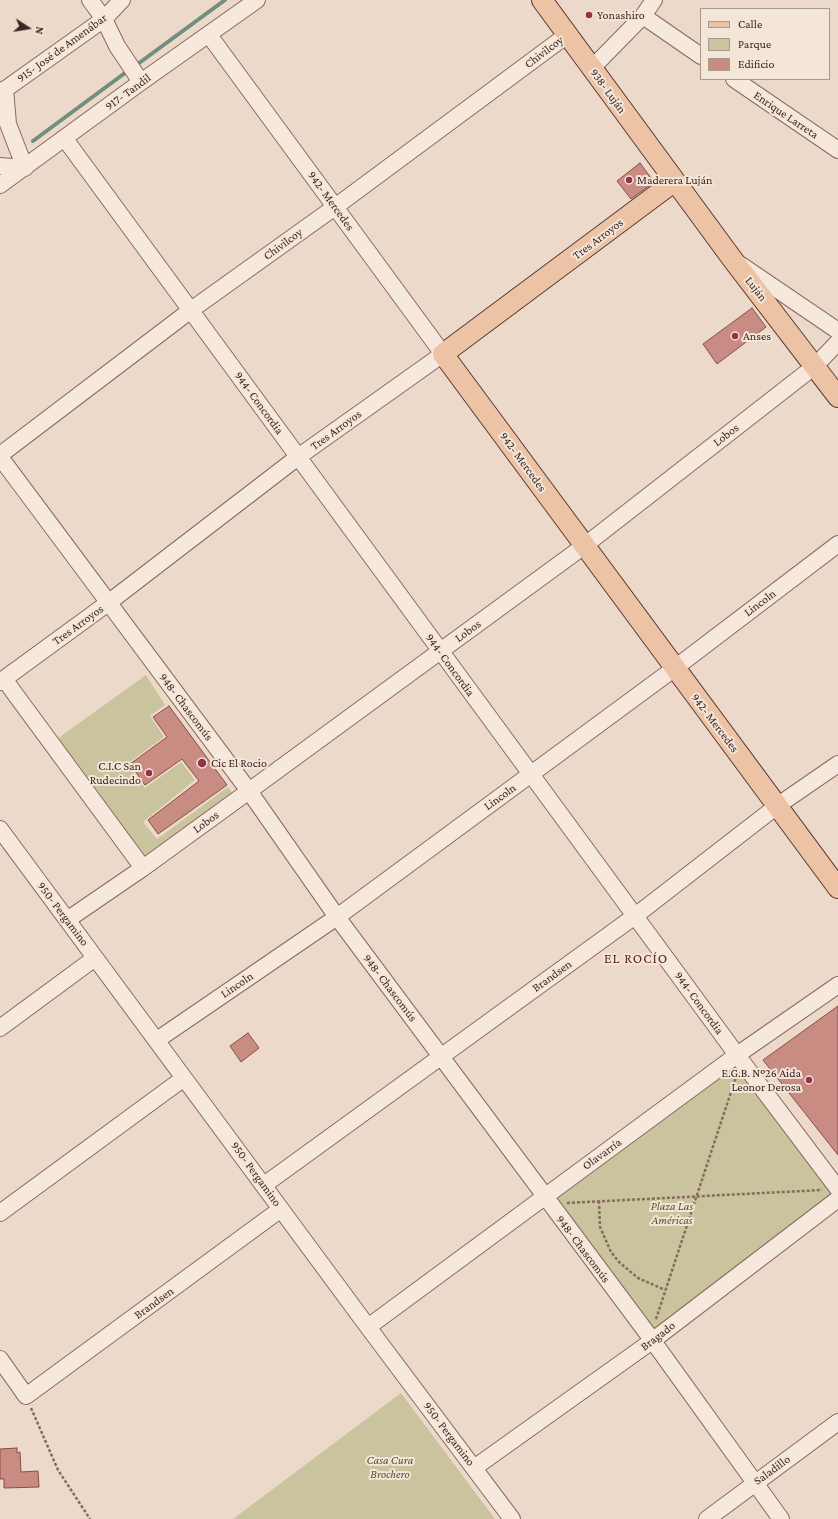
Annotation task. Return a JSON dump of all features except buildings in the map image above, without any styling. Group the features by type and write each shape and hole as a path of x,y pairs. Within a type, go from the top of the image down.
{"main road":[{"name":"938- Luján","path":"542,0 675,181"},
{"name":"Luján","path":"675,181 733,260 838,397"},
{"name":"Tres Arroyos","path":"443,354 675,181"},
{"name":"942- Mercedes","path":"443,354 838,888"}],"street":[{"path":"90,0 104,19 135,73"},
{"name":"915- José de Amenábar","path":"2,91 104,19 122,0"},
{"name":"917- Tandil","path":"0,185 65,139 135,73 209,35 257,0"},
{"path":"592,68 643,16 654,0"},
{"path":"643,16 700,55"},
{"name":"Chivilcoy","path":"0,456 191,310 335,207 567,34"},
{"name":"942- Mercedes","path":"209,35 443,354"},
{"name":"Enrique Larreta","path":"735,80 838,150"},
{"path":"0,166 24,168 8,124 2,91"},
{"name":"944- Concordia","path":"65,139 739,1058 830,1189"},
{"path":"733,260 838,332"},
{"name":"Lobos","path":"67,920 143,868 584,546 815,366 838,342"},
{"name":"Tres Arroyos","path":"2,681 108,603 298,457 443,354"},
{"name":"948- Chascomús","path":"0,456 249,791 337,917 651,1339 754,1484 781,1519"},
{"name":"Lincoln","path":"157,1040 337,917 675,668 838,544"},
{"path":"2,681 143,868"},
{"name":"Brandsen","path":"264,1185 635,916 777,806 838,764"},
{"name":"950- Pergamino","path":"0,829 5,846 67,920 512,1519"},
{"path":"0,1028 95,958"},
{"name":"Olavarría","path":"368,1327 547,1200 838,985"},
{"path":"0,1213 184,1078"},
{"name":"Bragado","path":"474,1468 651,1339 838,1199"},
{"name":"Brandsen","path":"26,1396 281,1209"},
{"path":"0,1359 26,1396"},
{"name":"Saladillo","path":"707,1519 838,1422"}],"path":[{"path":"651,1339 665,1290 697,1196 739,1058"},
{"path":"547,1200 599,1201 830,1189"},
{"path":"599,1201 598,1213 600,1227 611,1252 619,1262 638,1278 665,1290"},
{"path":"26,1396 58,1470 90,1519"}],"green space":[{"path":"146,675 165,705 150,716 164,737 127,764 145,788 181,762 195,780 143,822 157,839 228,787 233,794 144,859 57,739"},
{"name":"Plaza Las Américas","path":"737,1055 838,1189 652,1341 544,1197"},
{"name":"Casa Cura Brochero","path":"401,1393 495,1519 233,1519"}],"waterway":[{"path":"135,66 225,0"},
{"path":"33,141 129,70"}],"place":[{"name":"Yonashiro","path":"589,15"},
{"name":"Maderera Luján","path":"629,180"},
{"name":"Anses","path":"735,336"},
{"name":"Cic El Rocio","path":"202,763"},
{"name":"C.I.C San Rudecindo","path":"149,773"},
{"name":"E.G.B. Nº26 Aida Leonor Derosa","path":"809,1080"}],"district":[{"name":"EL ROCÍO","path":"636,959"}]}
